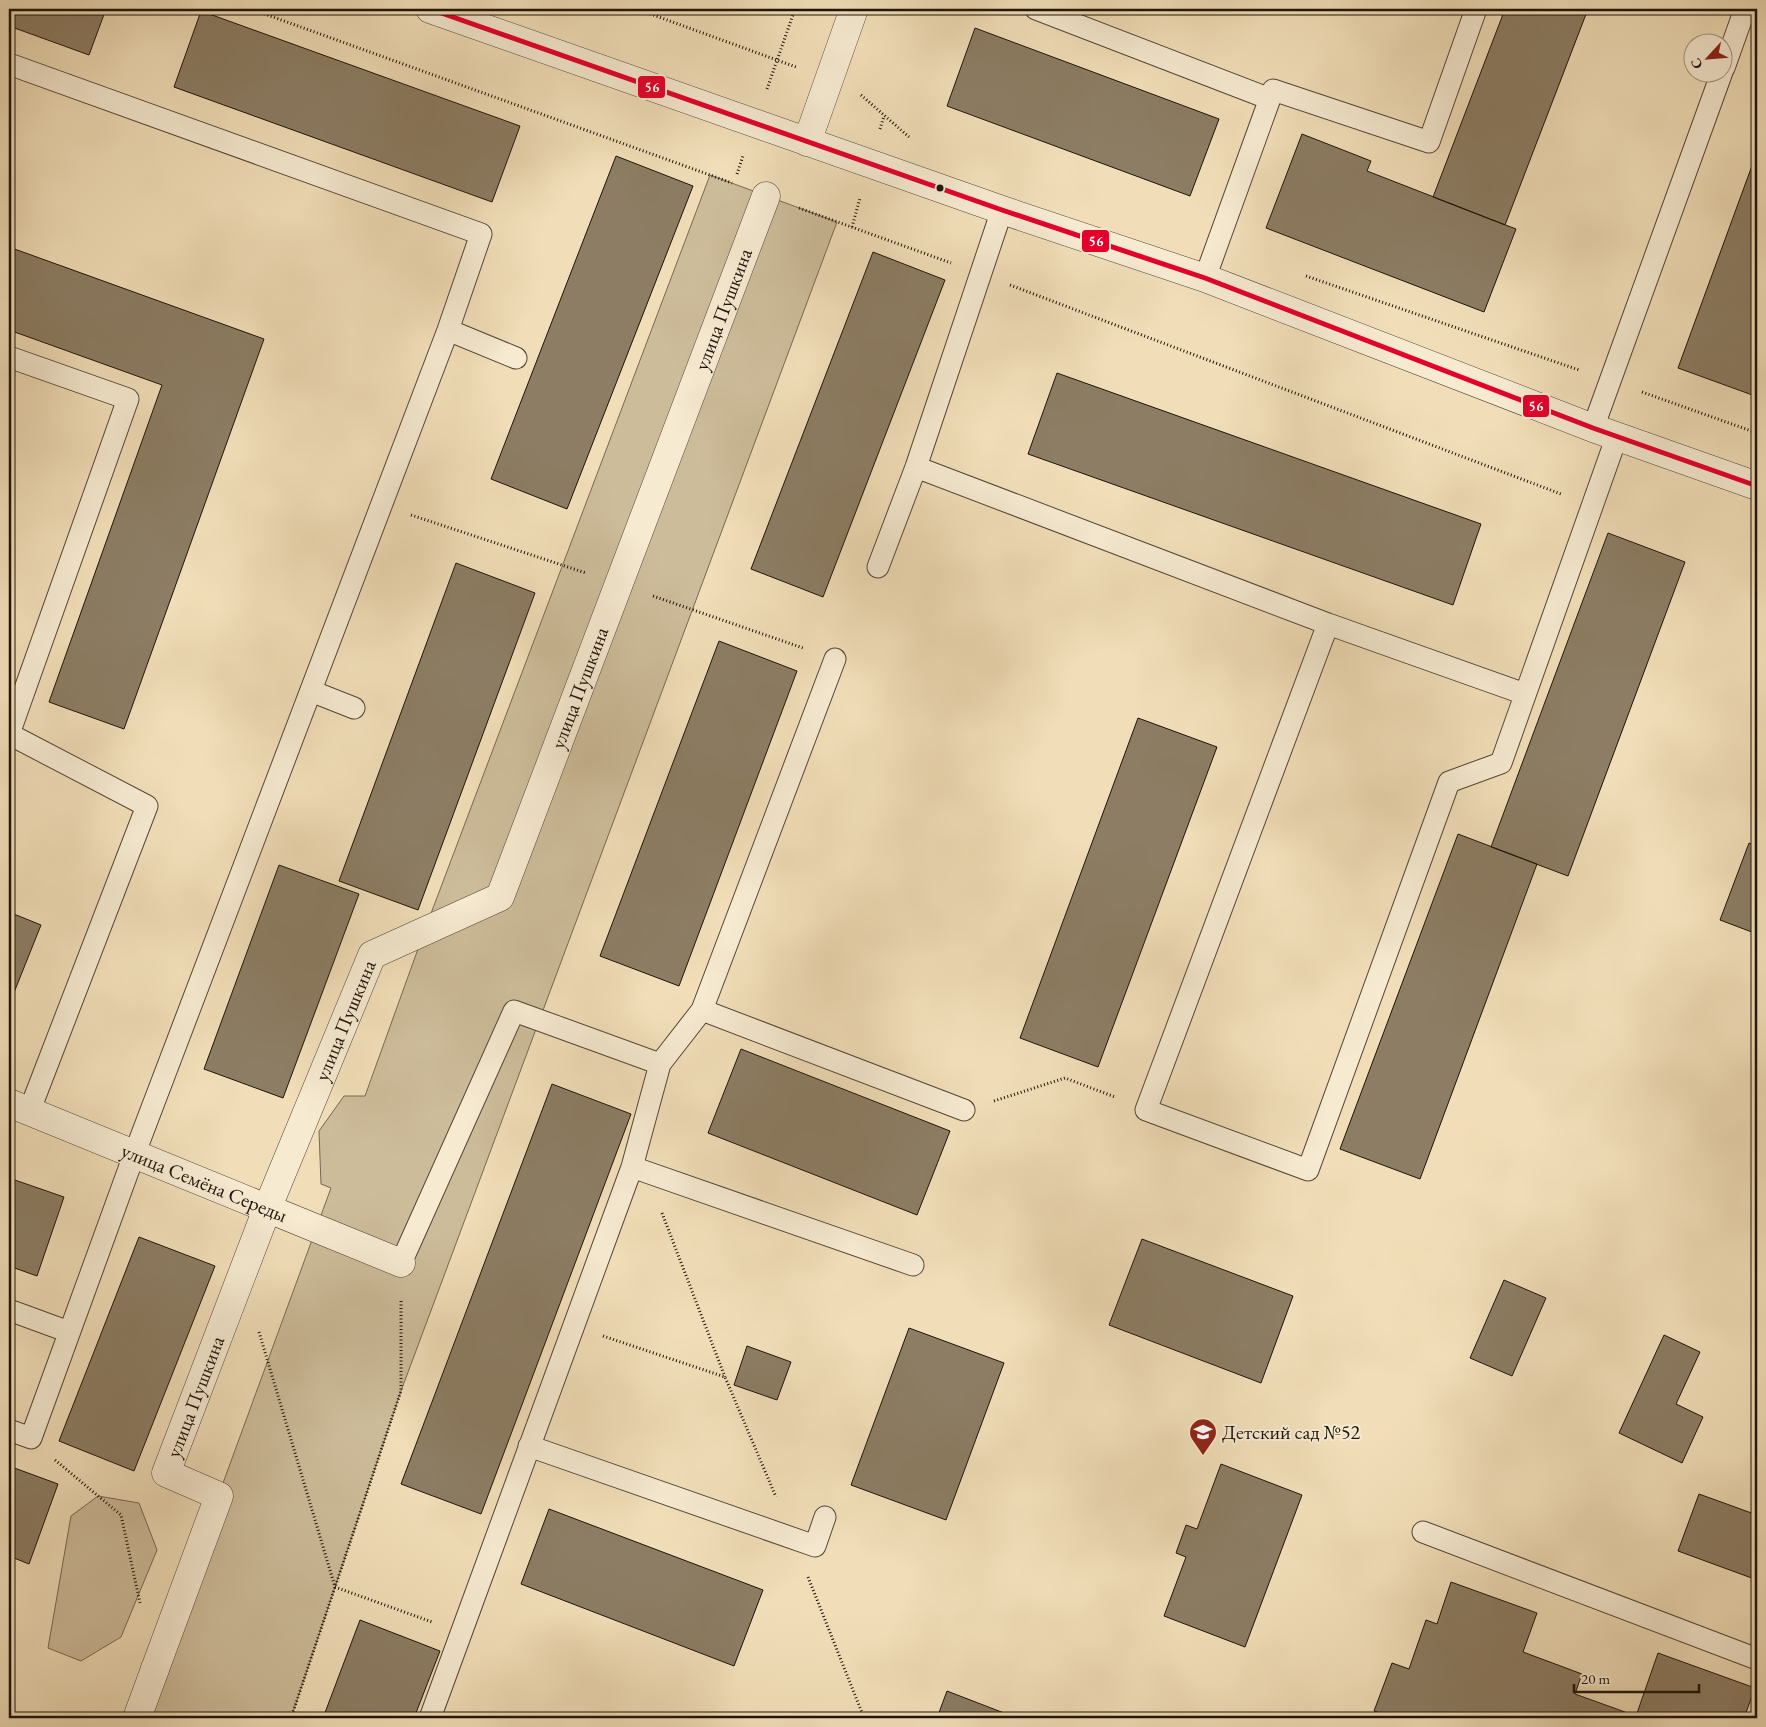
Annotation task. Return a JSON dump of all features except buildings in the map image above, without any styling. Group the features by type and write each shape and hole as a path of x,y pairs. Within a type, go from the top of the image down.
{"street":[{"path":"430,9 1002,210 1205,278 1605,432 1757,486"},
{"path":"807,142 854,9"},
{"name":"улица Пушкина","path":"137,1718 219,1496 166,1473 267,1209 372,955 500,897 766,196"},
{"name":"улица Семёна Середы","path":"19,1108 401,1263"}],"lane":[{"path":"1036,9 1074,15 1270,99"},
{"path":"1205,278 1273,90 1429,142 1476,9"},
{"path":"1734,40 1745,9"},
{"path":"9,64 481,234 448,330 134,1154 31,1438 9,1430"},
{"path":"1328,624 1146,1110 1308,1170 1449,782 1501,763 1592,506 1605,432 1610,380 1718,82"},
{"path":"878,567 916,467 1002,210"},
{"path":"448,330 516,358"},
{"path":"9,357 128,399 9,734 147,806 19,1108"},
{"path":"916,467 1328,624 1525,694"},
{"path":"430,1718 529,1446 639,1169 660,1064 702,1010 834,658"},
{"path":"311,691 354,708"},
{"path":"702,1010 964,1110"},
{"path":"401,1263 514,1012 660,1064"},
{"path":"639,1169 913,1265"},
{"path":"9,1310 69,1332"},
{"path":"529,1446 815,1546 825,1517"},
{"path":"1423,1532 1757,1659"}],"path":[{"path":"251,9 980,274 1592,506"},
{"path":"637,9 777,60 795,9"},
{"path":"829,80 856,90 907,136 917,140"},
{"path":"1302,274 1610,380 1757,433"},
{"path":"964,1110 1065,1078 1146,1110"},
{"path":"639,1169 725,1378"},
{"path":"291,1718 401,1391 401,1263"},
{"path":"259,1330 335,1587"},
{"path":"31,1438 66,1471 121,1514 142,1611"},
{"path":"335,1587 461,1633"}],"shaded area":[{"path":"710,175 837,222 401,1391 291,1718 137,1718 331,1188 321,1184 319,1131 344,1096 365,1096 427,924"},
{"path":"98,1496 139,1503 157,1550 121,1637 81,1661 48,1648 71,1516"}],"transit line":[{"name":"56","path":"430,9 1002,210 1205,278 1593,428 1757,486"}],"place":[{"name":"Детский сад №52","path":"1203,1456"}]}
